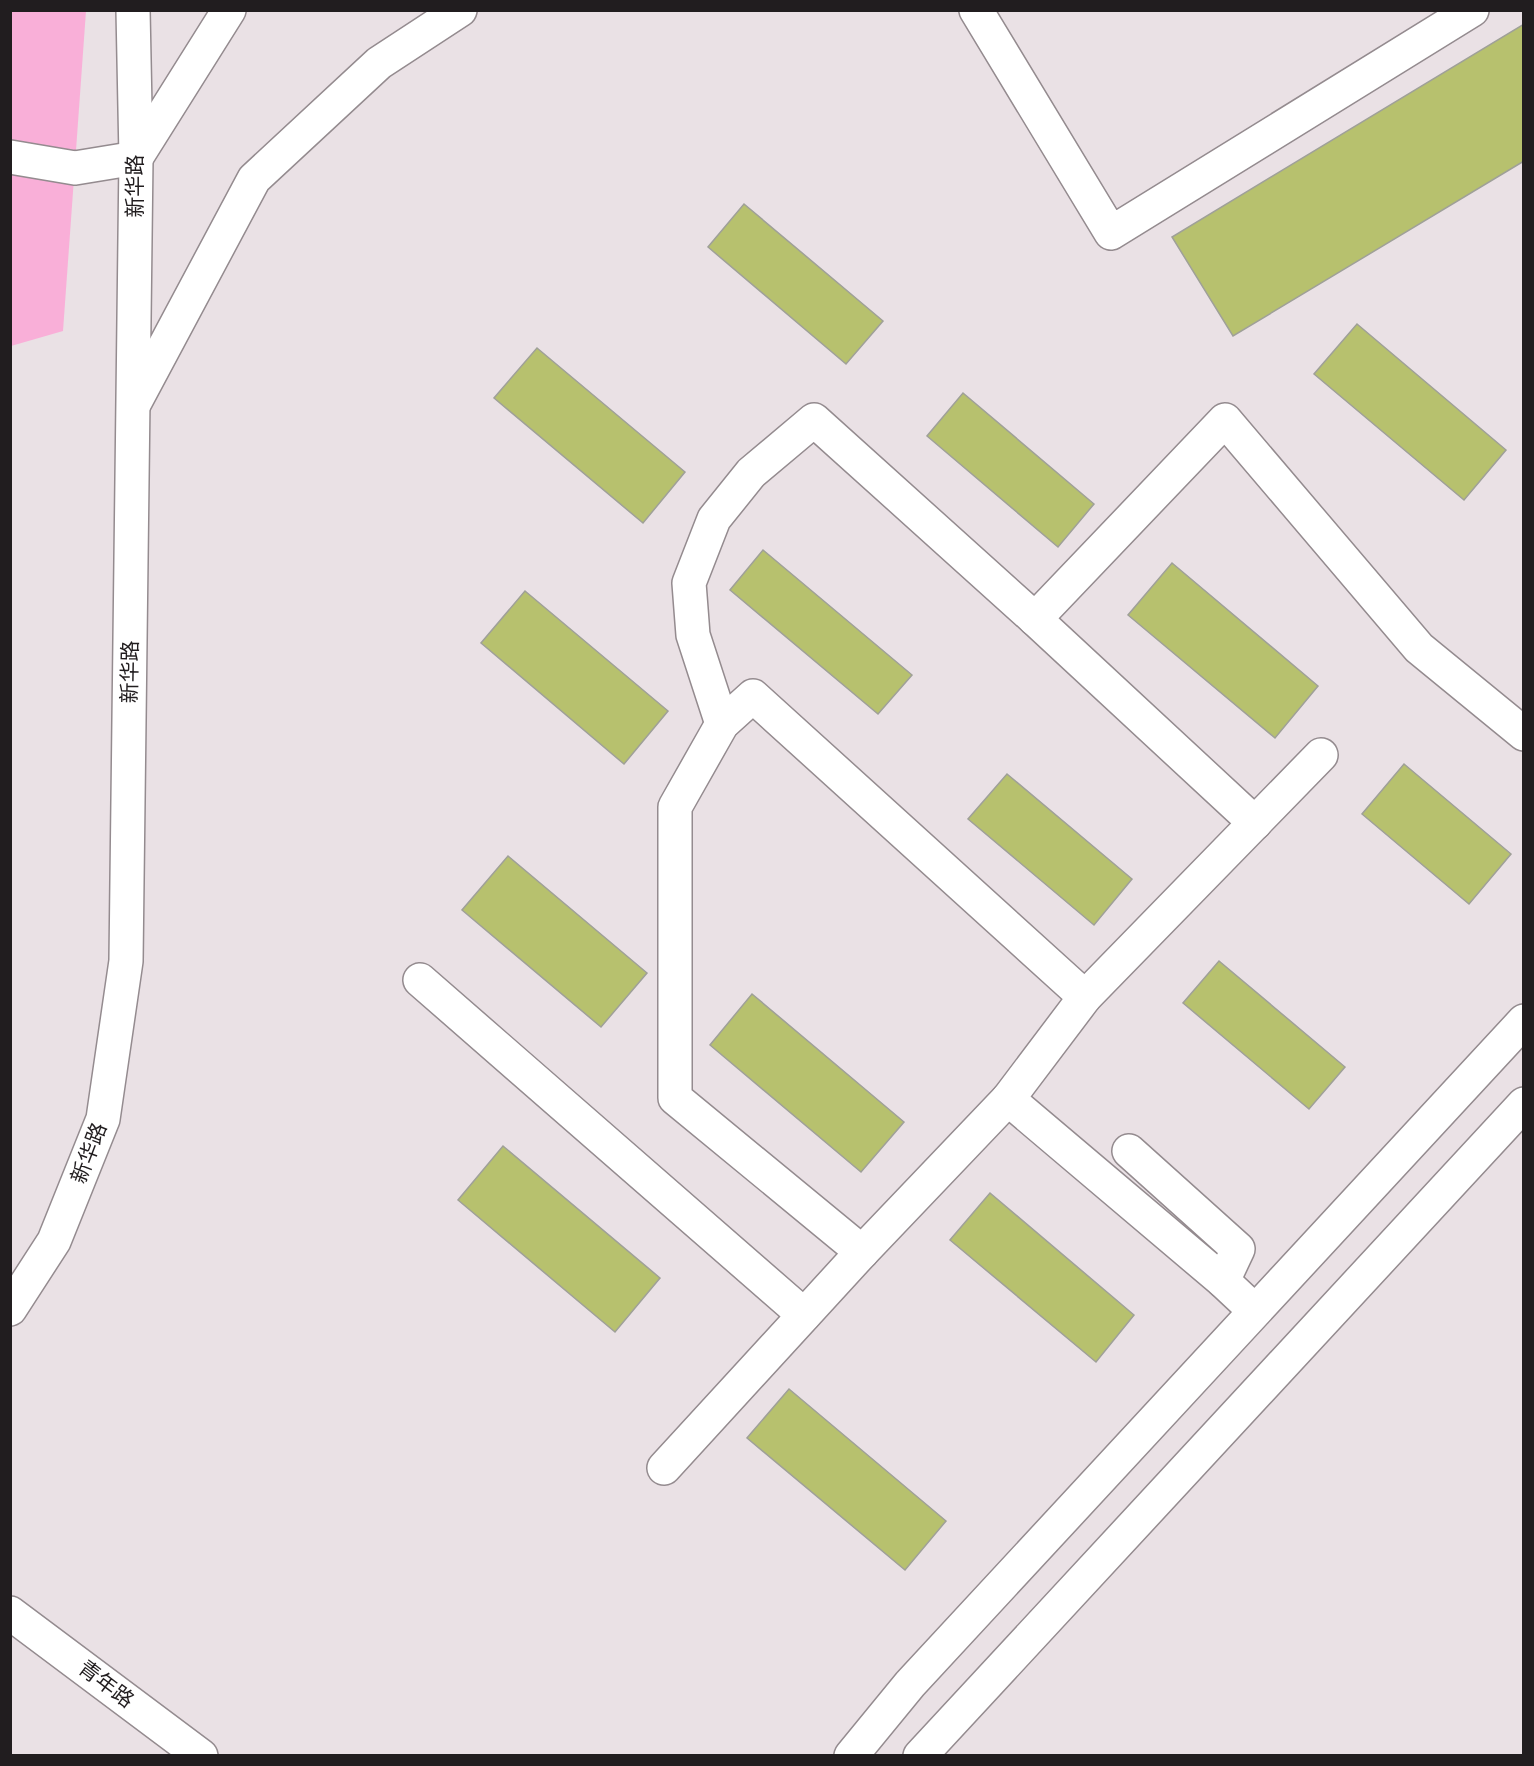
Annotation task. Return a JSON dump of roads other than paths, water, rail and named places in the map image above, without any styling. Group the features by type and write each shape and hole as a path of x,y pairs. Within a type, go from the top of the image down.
{"street":[{"name":"新华路","path":"10,1309 54,1241 103,1119 126,961 136,158 133,10"},
{"path":"10,157 75,168 136,158 229,10"},
{"path":"133,406 254,179 379,63 460,10"},
{"path":"976,10 1111,233 1472,10"},
{"path":"722,724 693,635 689,584 714,519 751,473 814,420 1035,619 1255,822"},
{"path":"1035,619 1225,420 1419,648 1524,734"},
{"path":"862,1252 675,1098 675,807 722,724 753,696 1085,997"},
{"path":"664,1468 862,1252 1008,1099 1085,997 1321,755"},
{"path":"420,980 804,1315"},
{"path":"851,1755 910,1684 1524,1022"},
{"path":"1008,1099 1256,1311"},
{"path":"921,1755 1524,1104"},
{"path":"1129,1151 1238,1249 1223,1281"},
{"name":"青年路","path":"10,1612 201,1755"}]}
